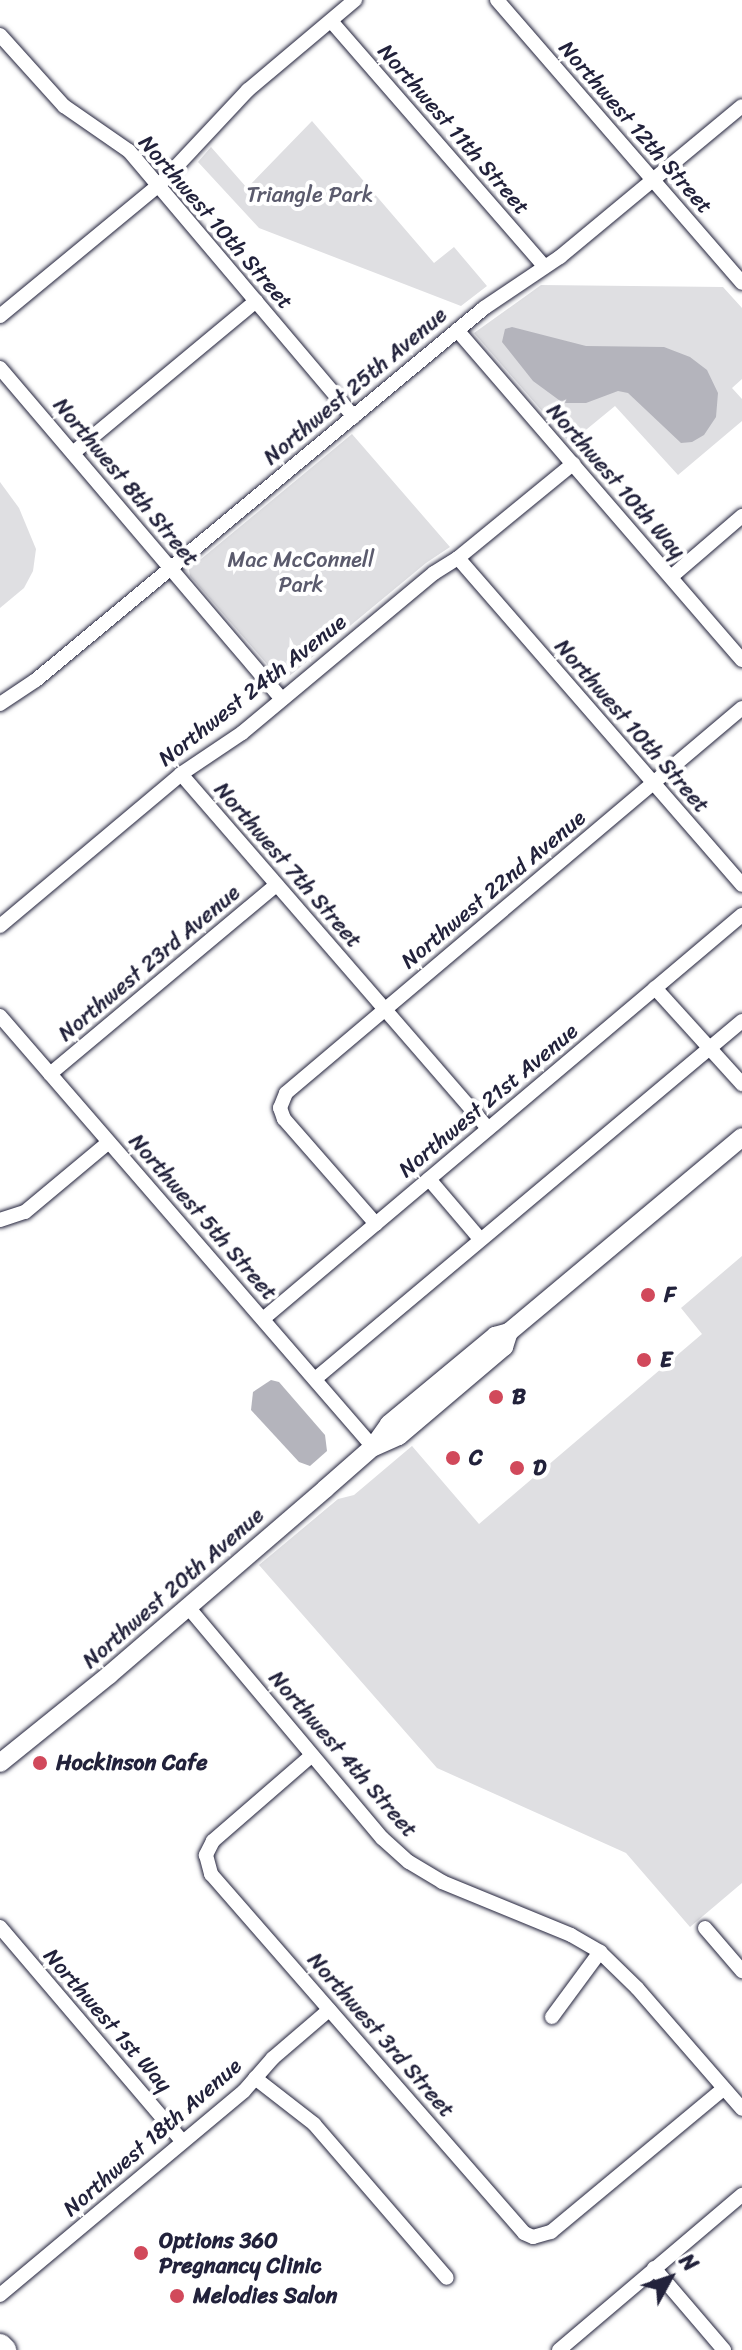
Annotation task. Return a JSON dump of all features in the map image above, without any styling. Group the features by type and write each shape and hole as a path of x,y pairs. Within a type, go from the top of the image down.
{"street":[{"path":"0,316 159,185 248,90 355,0"},
{"name":"Northwest 12th Street","path":"497,0 742,283"},
{"name":"Northwest 11th Street","path":"331,21 544,266"},
{"name":"Northwest 10th Street","path":"0,35 64,106 129,151 354,417"},
{"name":"Northwest 25th Avenue","path":"0,704 22,692 457,330 560,257 742,106"},
{"path":"73,453 256,301"},
{"name":"Northwest 10th Way","path":"457,330 742,660"},
{"name":"Northwest 8th Street","path":"0,368 282,699"},
{"name":"Northwest 24th Avenue","path":"0,926 181,774 225,746 434,573 458,558 573,464"},
{"path":"671,577 742,516"},
{"name":"Northwest 10th Street","path":"458,558 742,885"},
{"name":"Northwest 22nd Avenue","path":"376,1224 316,1157 280,1108 286,1093 742,708"},
{"name":"Northwest 7th Street","path":"181,774 488,1129"},
{"name":"Northwest 23rd Avenue","path":"50,1074 276,885"},
{"name":"Northwest 21st Avenue","path":"263,1319 742,915"},
{"path":"655,988 742,1084"},
{"name":"Northwest 5th Street","path":"0,1016 373,1447"},
{"path":"315,1379 568,1164 597,1146 742,1021"},
{"name":"Northwest 20th Avenue","path":"0,1763 188,1607 373,1447 399,1436 411,1426 504,1347 509,1332 742,1137"},
{"path":"0,1220 25,1212 109,1142"},
{"path":"429,1179 480,1239"},
{"name":"Northwest 4th Street","path":"188,1607 382,1838 409,1862 442,1882 571,1935 600,1952 637,1988 742,2109"},
{"name":"Northwest 3rd Street","path":"311,1756 222,1831 206,1855 211,1874 517,2225 533,2237 551,2232 723,2089"},
{"name":"Northwest 1st Way","path":"0,1927 183,2142"},
{"path":"705,1928 742,1971"},
{"path":"552,2017 600,1952"},
{"name":"Northwest 18th Avenue","path":"0,2295 183,2142 329,2010"},
{"path":"255,2078 314,2124 447,2278"},
{"path":"559,2350 742,2195"},
{"path":"654,2268 724,2350"}],"green space":[{"name":"Triangle Park","path":"312,121 434,263 454,247 487,286 461,306 259,228 198,162 211,147 247,188"},
{"path":"541,285 723,287 742,308 742,379 732,388 742,399 742,421 678,475 615,406 570,443 474,333"},
{"name":"Mac McConnell Park","path":"352,434 450,547 426,563 287,678 280,679 190,576 189,569"},
{"path":"0,482 19,508 36,549 33,571 24,588 0,608"},
{"path":"742,1256 742,1883 690,1927 626,1853 437,1768 259,1565 338,1499 354,1495 412,1446 479,1524 702,1334 681,1308"}],"shaded area":[{"path":"512,327 586,346 664,347 690,357 707,370 718,393 716,417 704,435 692,442 681,443 628,393 618,391 586,403 563,403 533,381 502,342 505,329"},
{"path":"271,1380 279,1382 325,1435 327,1451 310,1466 299,1462 251,1410 253,1392"}],"place":[{"name":"F","path":"648,1295"},
{"name":"E","path":"644,1360"},
{"name":"B","path":"496,1397"},
{"name":"C","path":"453,1458"},
{"name":"D","path":"517,1468"},
{"name":"Hockinson Cafe","path":"40,1763"},
{"name":"Options 360 Pregnancy Clinic","path":"141,2253"},
{"name":"Melodies Salon","path":"177,2296"}]}
